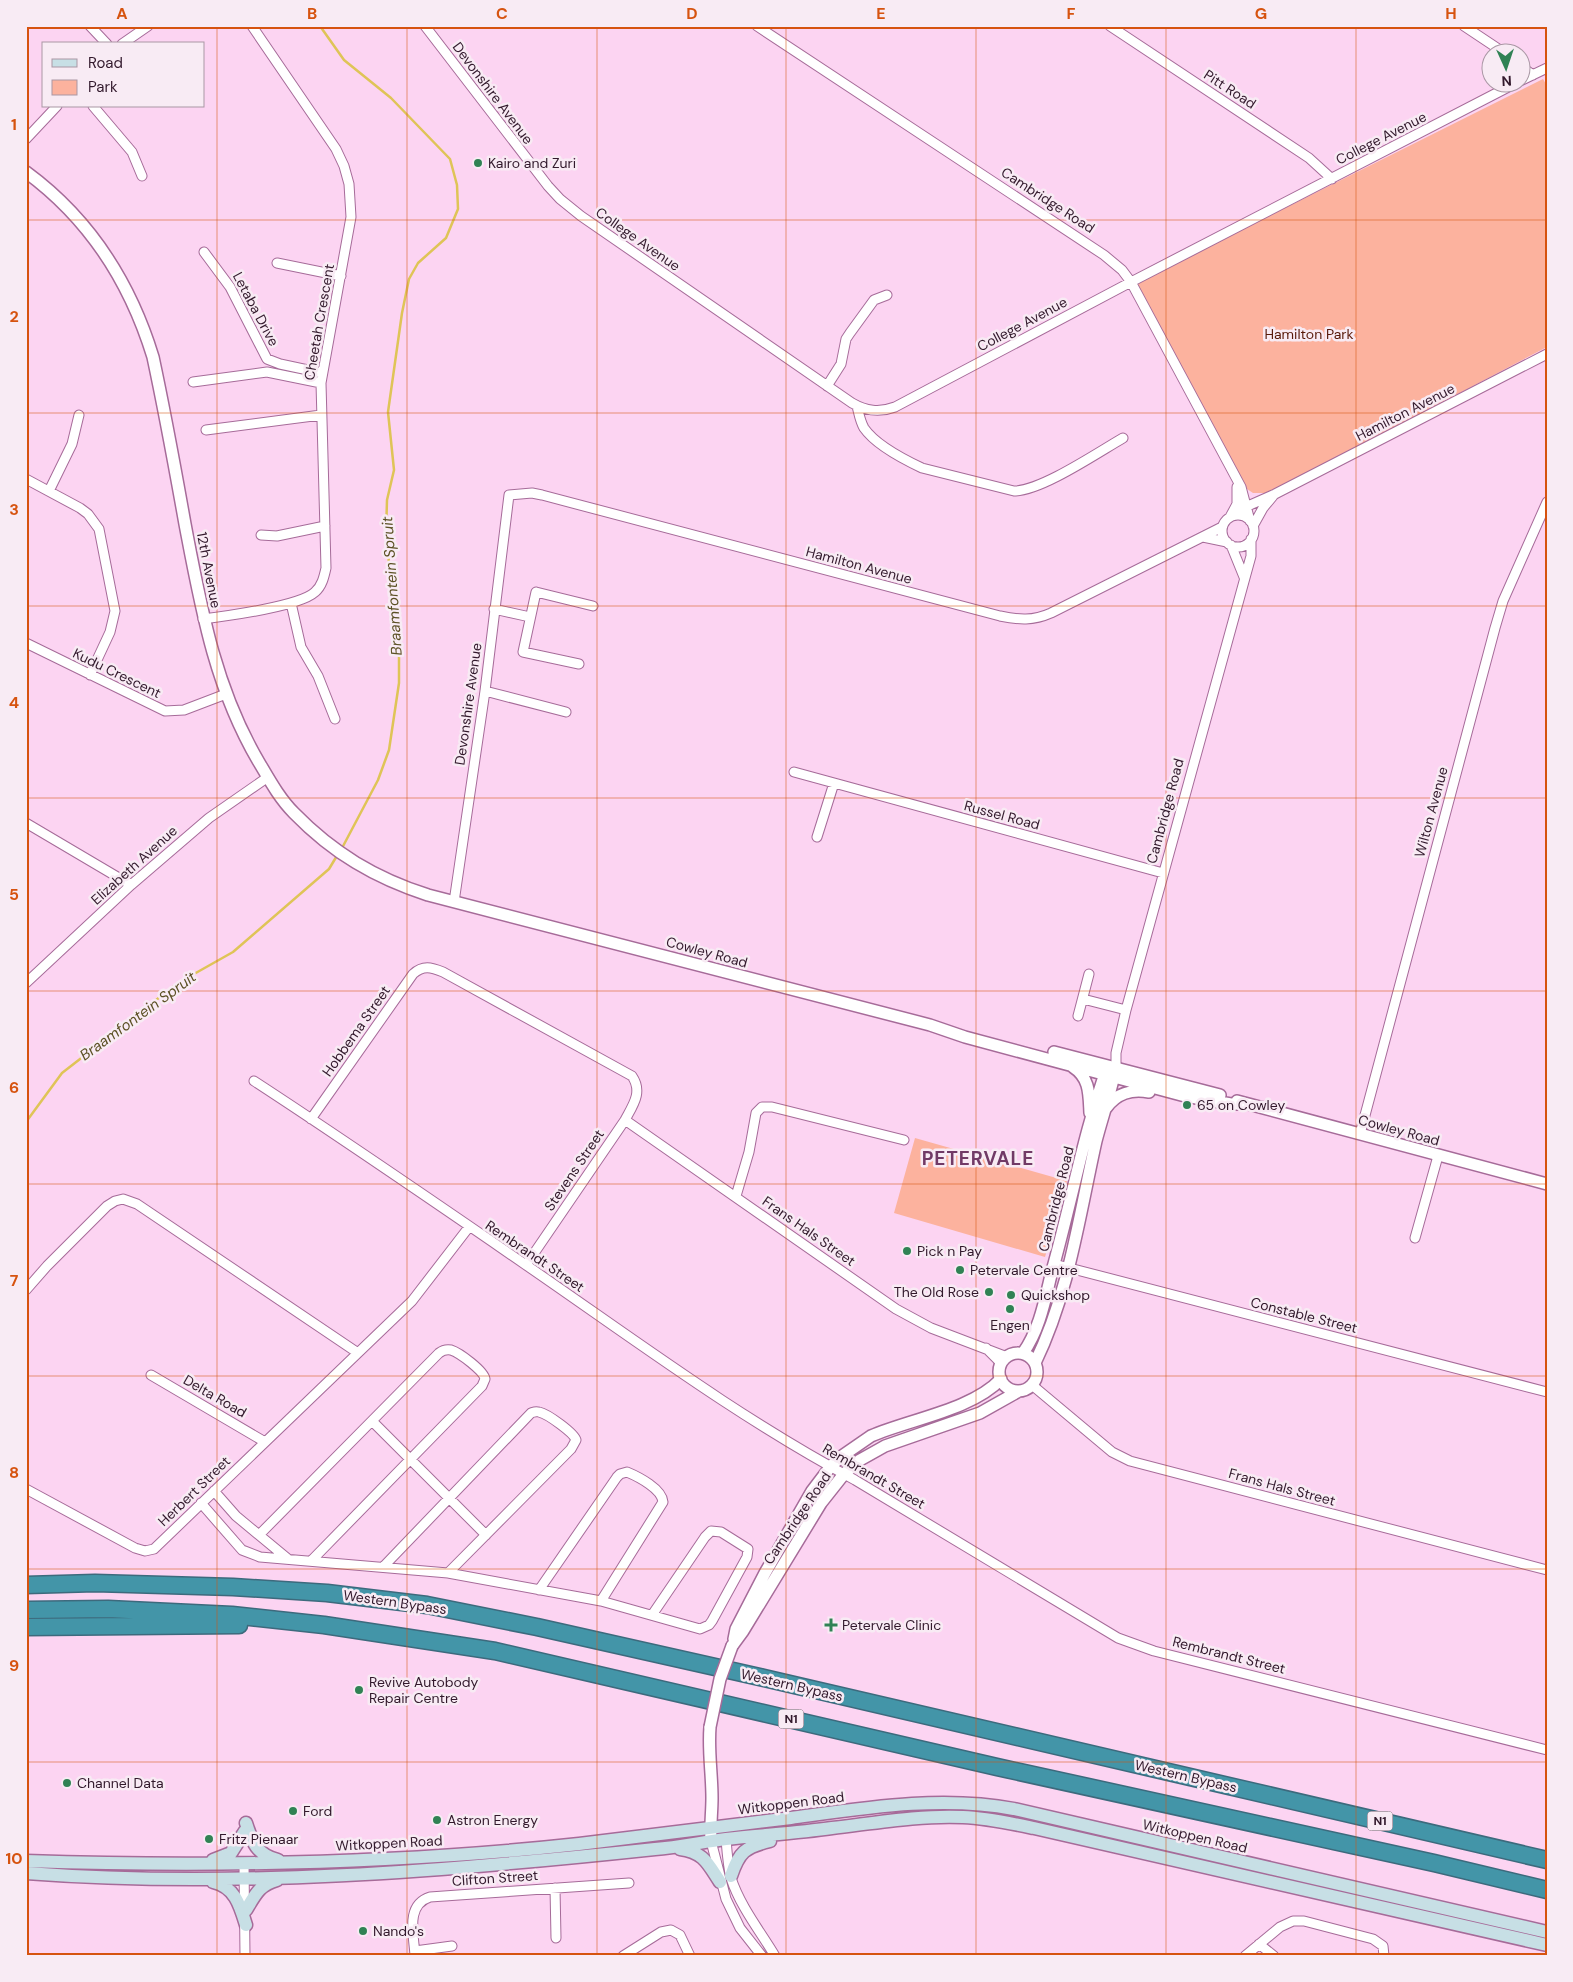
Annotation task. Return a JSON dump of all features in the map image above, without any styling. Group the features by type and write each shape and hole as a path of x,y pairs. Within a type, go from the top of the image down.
{"highway":[{"name":"Western Bypass","path":"26,1585 95,1583 233,1587 327,1593 426,1605 537,1627 1547,1860"},
{"name":"N1","path":"26,1610 108,1609 184,1612 324,1625 495,1652 1547,1890"},
{"path":"26,1627 236,1626 302,1623"}],"main road":[{"name":"Witkoppen Road","path":"26,1861 186,1865 389,1860 710,1835 839,1812 950,1803 991,1805 1547,1932"},
{"name":"Witkoppen Road","path":"725,1833 814,1830 923,1818 956,1817 991,1820 1154,1855 1547,1945"},
{"path":"186,1865 217,1859 229,1854 236,1847 245,1827 254,1845 262,1854 276,1860 308,1863"},
{"path":"665,1848 689,1851 700,1855 726,1879 737,1859 748,1848 767,1841 814,1830"},
{"name":"Witkoppen Road","path":"26,1873 127,1878 294,1878 540,1861 665,1848 710,1835"},
{"path":"246,1910 261,1887 270,1882 294,1878"},
{"path":"193,1879 218,1883 229,1888 239,1903 246,1924"}],"street":[{"path":"90,26 105,42"},
{"path":"125,42 148,26"},
{"name":"Cheetah Crescent","path":"204,620 291,603 309,597 321,584 326,568 321,383 351,217 351,199 344,166 336,149 252,26"},
{"name":"Devonshire Avenue","path":"425,26 560,199"},
{"name":"Cambridge Road","path":"758,26 1104,254 1122,270 1131,282 1241,488 1252,524"},
{"name":"Pitt Road","path":"1110,26 1309,158 1332,179"},
{"path":"1464,26 1488,42"},
{"name":"College Avenue","path":"1530,76 1547,68"},
{"name":"College Avenue","path":"560,199 857,406 873,411 888,410 1500,92"},
{"path":"26,139 55,108"},
{"path":"95,108 132,152 142,176"},
{"name":"12th Avenue","path":"26,172 61,200 109,259 129,293 143,325 153,358 204,620 215,664 245,737 268,777 294,814 347,858 378,876 402,886 454,902"},
{"name":"Letaba Drive","path":"204,252 230,286 267,359 280,364 322,373"},
{"path":"277,264 341,276"},
{"path":"827,386 841,364 846,339 874,300 887,295"},
{"name":"Hamilton Avenue","path":"1233,516 1247,507 1547,354"},
{"path":"193,382 267,372 321,383"},
{"path":"857,406 862,424 871,436 912,463 922,468 1014,490 1023,491 1042,484 1123,438"},
{"path":"49,491 72,444 79,415"},
{"path":"206,430 321,415"},
{"path":"26,479 88,514 99,529 102,538 115,611 110,632 90,675"},
{"name":"Cambridge Road","path":"1233,516 1237,504 1236,479"},
{"path":"1241,488 1252,496 1265,498"},
{"name":"Hamilton Avenue","path":"507,510 509,495 532,493 542,495 1000,616 1028,620 1051,613 1222,527"},
{"name":"Hamilton Avenue","path":"1252,524 1275,494"},
{"name":"Wilton Avenue","path":"1360,1134 1500,610 1547,502"},
{"name":"Devonshire Avenue","path":"454,902 486,691 494,609 507,510"},
{"path":"1203,537 1229,544 1240,546 1251,539 1252,524 1243,516 1233,516 1222,527 1222,535 1229,544 1244,577"},
{"path":"261,535 277,536 325,526"},
{"name":"Cambridge Road","path":"1023,1353 1036,1330 1091,1119 1116,1053 1163,873 1251,556 1251,539"},
{"path":"579,664 523,652 530,617 536,592 592,606"},
{"path":"291,603 301,647 318,676 335,719"},
{"path":"494,609 530,617"},
{"name":"Kudu Crescent","path":"26,642 165,711 184,710 226,694"},
{"path":"486,691 566,712"},
{"name":"Russel Road","path":"794,772 1163,873"},
{"name":"Elizabeth Avenue","path":"26,983 131,885 209,818 268,777"},
{"path":"817,837 834,783"},
{"path":"26,823 131,885"},
{"name":"Cowley Road","path":"454,902 952,1031 965,1037 1063,1062 1231,1098 1244,1104 1547,1184"},
{"name":"Hobbema Street","path":"311,1118 413,974 424,967 430,967 443,972 632,1076 638,1087"},
{"path":"1078,1016 1089,974"},
{"path":"1082,999 1126,1010"},
{"name":"Cowley Road","path":"952,1031 967,1031 1186,1096 1231,1104 1244,1104"},
{"path":"1063,1062 1076,1069 1088,1084 1091,1119"},
{"name":"Cambridge Road","path":"1036,1363 1047,1338 1070,1269 1105,1109 1110,1072"},
{"name":"Rembrandt Street","path":"254,1081 526,1265 695,1384 1100,1627 1135,1645 1547,1750"},
{"name":"Stevens Street","path":"526,1265 625,1120 635,1100 638,1087"},
{"path":"1105,1109 1114,1099 1127,1092 1145,1091 1186,1096"},
{"path":"736,1196 749,1152 756,1113 762,1106 904,1140"},
{"name":"Frans Hals Street","path":"625,1120 903,1313 931,1328 986,1348 1004,1360"},
{"path":"1415,1238 1438,1156"},
{"path":"26,1290 46,1266 99,1213 115,1201 123,1199 137,1204 358,1353"},
{"name":"Herbert Street","path":"26,1489 135,1548 145,1551 154,1549 412,1301 469,1227"},
{"name":"Constable Street","path":"1054,1264 1547,1392"},
{"path":"259,1535 435,1356 444,1350 454,1351 482,1371 485,1379 482,1386 311,1562"},
{"path":"1015,1353 1028,1355 1036,1363 1038,1374 1032,1385 1019,1391 1008,1388 1000,1379 999,1371 1004,1360 1015,1353"},
{"name":"Delta Road","path":"151,1375 264,1442"},
{"name":"Cambridge Road","path":"710,1835 712,1798 708,1754 710,1727 720,1679 733,1644 736,1629 777,1551 812,1491 831,1466 857,1444 871,1436 971,1400 993,1387 1000,1379"},
{"name":"Frans Hals Street","path":"1032,1385 1112,1452 1130,1461 1547,1570"},
{"name":"Cambridge Road","path":"733,1644 743,1631 821,1503 844,1474 870,1454 980,1413 1019,1391"},
{"path":"384,1566 531,1413 544,1414 573,1434 576,1440 571,1449 448,1573"},
{"path":"372,1421 486,1535"},
{"path":"539,1590 617,1477 628,1472 657,1490 663,1498 663,1502 601,1601"},
{"path":"214,1491 236,1516 288,1560"},
{"path":"201,1503 242,1550 260,1557 384,1566 448,1573 601,1601 700,1629 709,1625 748,1557 748,1549 721,1532 711,1531 652,1615"},
{"name":"Cambridge Road","path":"712,1798 725,1833"},
{"path":"725,1833 726,1879 775,1956"},
{"path":"710,1835 726,1879 734,1918 762,1956"},
{"path":"244,1864 245,1956"},
{"name":"Clifton Street","path":"415,1954 414,1912 417,1904 423,1899 629,1883"},
{"path":"555,1888 556,1938"},
{"path":"1246,1956 1280,1927 1298,1921 1373,1939 1383,1946 1384,1956"},
{"path":"622,1956 662,1932 672,1930 680,1935 690,1956"},
{"path":"1259,1944 1274,1956"},
{"path":"415,1954 452,1946"}],"green space":[{"name":"Hamilton Park","path":"1543,79 1547,86 1547,347 1270,493 1253,493 1247,489 1133,284 1517,92 1530,92 1530,86"},
{"path":"915,1138 1067,1181 1045,1257 894,1213"}],"waterway":[{"name":"Braamfontein Spruit","path":"320,26 344,60 391,98 450,159 457,185 458,209 446,238 418,263 409,279 402,313 388,412 394,470 387,500 386,534 399,657 399,683 389,750 378,780 341,850"},
{"name":"Braamfontein Spruit","path":"26,1122 62,1073 178,983 233,952 329,869 338,854"}],"place":[{"name":"Kairo and Zuri","path":"478,163"},
{"name":"65 on Cowley","path":"1187,1105"},
{"name":"Pick n Pay","path":"907,1251"},
{"name":"Petervale Centre","path":"960,1270"},
{"name":"The Old Rose","path":"989,1292"},
{"name":"Quickshop","path":"1011,1295"},
{"name":"Engen","path":"1010,1309"},
{"name":"Petervale Clinic","path":"831,1625"},
{"name":"Revive Autobody Repair Centre","path":"359,1690"},
{"name":"Channel Data","path":"67,1783"},
{"name":"Ford","path":"293,1811"},
{"name":"Astron Energy","path":"437,1820"},
{"name":"Fritz Pienaar","path":"209,1839"},
{"name":"Nando's","path":"363,1931"}],"district":[{"name":"PETERVALE","path":"978,1158"}]}
